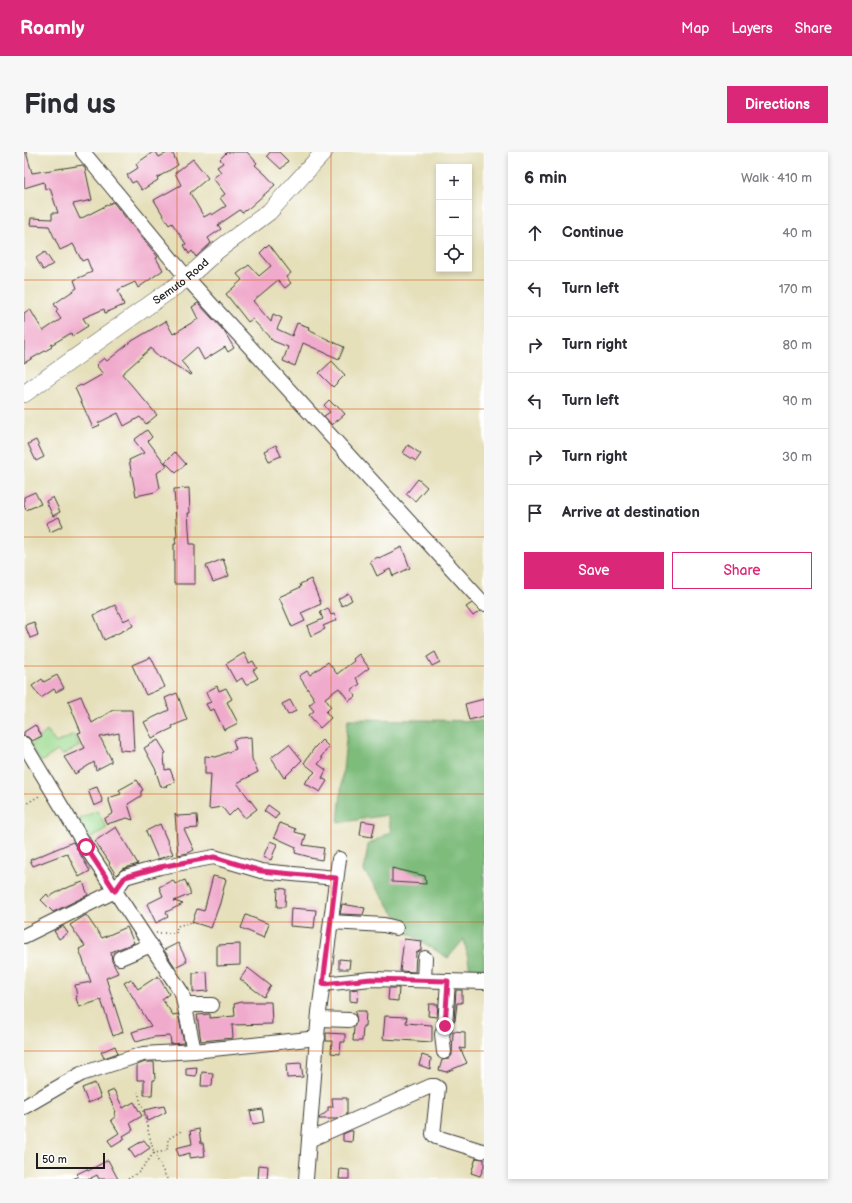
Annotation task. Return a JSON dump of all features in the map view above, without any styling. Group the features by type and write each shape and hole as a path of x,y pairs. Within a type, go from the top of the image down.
{"main road":[{"name":"Semuto Road","path":"24,394 187,278 218,250 269,212 324,152"}],"street":[{"path":"83,152 187,278 484,604"},
{"path":"24,744 86,847 182,993 194,1051"},
{"path":"24,936 115,891 125,877 160,867 214,857 261,871 336,878"},
{"path":"306,1179 319,1019 339,859"},
{"path":"331,922 384,925 396,928"},
{"path":"120,958 150,945"},
{"path":"424,980 425,958"},
{"path":"323,984 371,979 484,982"},
{"path":"444,1052 442,1034 445,1026 448,981"},
{"path":"185,1005 212,1005"},
{"path":"319,1019 349,1020"},
{"path":"24,1107 81,1074 143,1054 194,1051 318,1038"},
{"path":"309,1140 431,1086 435,1086 438,1088 433,1134 436,1137 482,1151"}],"path":[{"path":"24,805 42,794"},
{"path":"142,933 176,933 177,926 192,922"},
{"path":"138,1092 154,1153 167,1179"},
{"path":"128,1179 139,1172 154,1153 167,1151 168,1139 183,1130"}],"green space":[{"path":"348,719 484,721 484,979 472,979 464,939 448,958 408,933 364,871 368,845 391,831 387,815 338,823"},
{"path":"47,731 56,743 74,735 80,746 62,755 57,751 41,762 30,746"},
{"path":"97,811 107,828 88,840 78,820"}],"building":[{"path":"26,152 32,173 83,165 92,200 73,204 80,219 113,202 158,257 156,258 163,270 138,288 135,282 118,290 124,305 105,313 104,309 83,318 88,326 72,336 71,333 51,345 52,347 24,363 24,313 30,309 43,331 61,319 56,312 58,310 54,304 77,288 74,280 92,272 87,259 82,261 73,244 60,250 49,226 30,225 31,218 52,219 52,213 58,213 50,188 45,189 44,182 24,188 24,153"},
{"path":"153,152 156,152 159,157 172,152 178,165 157,178 158,180 142,190 136,181 132,183 127,175 138,168 136,164"},
{"path":"227,152 247,152 257,163 255,165 275,185 242,213 240,210 218,225 221,229 208,238 211,243 196,257 192,251 189,254 184,245 186,244 172,223 169,225 154,200 181,185 175,173 193,159 208,178 190,193 204,217 211,213 212,215 226,206 220,198 225,194 213,178 221,172 217,167 223,163 220,159"},
{"path":"270,152 279,152 288,161 281,169 267,156"},
{"path":"269,244 291,273 286,277 291,283 285,288 278,280 253,301 271,322 273,314 282,318 277,329 292,336 297,323 309,327 308,330 344,347 339,359 303,343 295,366 283,361 288,347 273,341 252,319 248,322 226,294 242,280 237,274 249,265 259,276 271,266 260,253"},
{"path":"45,252 53,264 43,270 36,258"},
{"path":"198,303 224,331 234,348 228,352 225,347 204,360 197,347 181,361 192,374 191,375 161,357 160,358 151,348 122,374 157,415 146,424 140,417 124,426 118,413 98,423 100,425 93,428 75,388 81,385 82,386 103,374 96,365 104,358 107,361 132,341 166,321 173,334 198,319 192,307"},
{"path":"332,361 345,375 333,387 319,373"},
{"path":"329,400 335,406 337,405 345,414 332,425 324,416 330,412 324,405"},
{"path":"147,430 152,437 148,441 167,466 157,473 160,488 155,492 136,496 129,460 144,453 134,440"},
{"path":"36,440 44,457 36,461 28,444"},
{"path":"276,445 281,456 269,461 264,451"},
{"path":"408,445 421,454 416,461 403,453"},
{"path":"175,452 186,464 176,473 165,462"},
{"path":"418,479 427,487 415,501 406,494"},
{"path":"189,488 190,513 188,513 190,544 195,544 195,584 174,584 174,544 176,544 175,537 177,537 174,489"},
{"path":"35,492 41,504 26,510 24,505 24,497"},
{"path":"53,497 60,512 53,516 46,501"},
{"path":"59,517 63,526 50,532 46,523"},
{"path":"402,547 410,568 393,576 390,569 377,576 370,561"},
{"path":"223,559 229,576 213,582 206,566"},
{"path":"311,579 321,604 301,613 305,621 292,627 279,597 301,587 300,584"},
{"path":"348,593 352,600 342,606 338,599"},
{"path":"472,603 480,611 473,616 466,607"},
{"path":"115,605 123,621 130,618 133,626 104,640 94,615"},
{"path":"328,608 331,615 334,614 337,620 323,626 325,629 311,636 307,626 323,619 320,612"},
{"path":"34,622 38,635 30,638 25,625"},
{"path":"435,652 440,662 432,666 427,657"},
{"path":"244,653 249,663 253,661 257,668 253,670 258,678 246,685 242,678 236,682 226,664"},
{"path":"359,654 369,668 356,678 360,684 351,690 356,696 349,701 339,688 325,698 331,707 326,712 331,718 320,728 309,715 314,711 309,705 315,700 299,676 307,671 310,675 328,662 337,674 354,661 353,659"},
{"path":"151,657 165,687 146,695 132,665"},
{"path":"57,675 64,688 56,692 54,689 41,698 32,686 42,679 44,682"},
{"path":"217,686 219,691 226,688 232,699 227,702 238,723 224,730 214,709 210,711 206,704 211,702 206,692"},
{"path":"177,693 187,720 172,726 173,728 152,738 144,722 169,710 165,698"},
{"path":"81,696 92,723 113,710 132,710 134,751 120,750 119,733 100,737 111,759 111,762 96,770 94,762 75,774 64,757 85,748 78,733 81,732 68,701"},
{"path":"484,699 484,716 469,720 465,704"},
{"path":"290,700 296,711 288,715 282,704"},
{"path":"35,725 42,736 32,741 28,737 24,736 24,732"},
{"path":"251,737 252,759 258,772 237,783 257,809 245,818 237,808 229,816 222,807 209,809 211,774 205,774 205,756 216,757 236,749 233,740"},
{"path":"158,740 166,753 164,754 165,770 170,769 175,782 166,785 167,787 161,787 157,772 144,748"},
{"path":"322,740 329,747 321,757 323,758 318,764 326,770 322,778 327,781 320,792 304,783 315,772 304,763"},
{"path":"289,744 302,760 284,778 271,758"},
{"path":"137,780 143,790 141,791 141,796 128,804 133,820 127,818 107,824 104,819 113,813 108,798 121,794 119,790"},
{"path":"97,787 103,802 94,806 88,790"},
{"path":"268,805 279,813 275,819 264,811"},
{"path":"175,813 177,816 197,815 198,828 184,829 194,850 178,855"},
{"path":"362,821 375,823 372,837 360,835"},
{"path":"280,823 296,829 295,832 306,835 303,845 324,848 322,860 295,853 296,847 274,837"},
{"path":"160,824 173,854 158,859 146,831"},
{"path":"116,827 138,864 122,869 116,875 109,864 110,863 95,841"},
{"path":"270,841 277,844 271,860 263,857"},
{"path":"73,842 90,871 79,877 67,853 33,866 30,860"},
{"path":"392,868 425,876 426,884 392,882"},
{"path":"213,876 226,879 220,903 211,928 192,922 197,909 204,911"},
{"path":"173,880 175,884 185,880 191,894 174,901 183,904 166,912 168,917 156,923 147,904 163,896 159,887"},
{"path":"83,882 88,895 53,912 41,900 47,894 49,897 63,889"},
{"path":"278,888 286,889 285,907 277,907"},
{"path":"342,904 365,908 363,915 340,914"},
{"path":"291,908 316,910 314,928 290,926"},
{"path":"86,915 102,938 127,927 134,943 111,952 112,961 118,973 106,978 123,1032 113,1036 101,1000 79,1007 76,998 75,985 91,982 79,949 85,946 70,925"},
{"path":"246,915 269,924 264,938 241,928"},
{"path":"63,926 68,933 59,939 54,931"},
{"path":"404,939 422,941 421,950 416,953 415,972 400,971"},
{"path":"178,943 187,961 175,967 164,950"},
{"path":"240,944 240,965 217,966 217,945"},
{"path":"339,959 350,960 349,969 339,969"},
{"path":"248,968 271,986 264,997 240,979"},
{"path":"207,972 208,991 193,992 193,973"},
{"path":"158,976 169,994 162,999 173,1015 178,1014 184,1043 171,1044 170,1036 154,1037 136,1042 132,1032 151,1026 124,983 131,979 138,989"},
{"path":"389,988 399,988 398,1001 388,1000"},
{"path":"358,989 357,1002 350,1001 350,990"},
{"path":"456,990 462,990 462,1003 457,1003 454,1021"},
{"path":"242,1002 271,1002 272,1024 232,1025 233,1038 201,1041 197,1015 210,1014 210,1018 235,1016 234,1004"},
{"path":"429,1004 438,1004 437,1017 428,1016"},
{"path":"355,1011 366,1011 362,1041 353,1041 354,1027 357,1021"},
{"path":"385,1016 407,1017 406,1023 432,1025 432,1042 383,1039"},
{"path":"453,1031 465,1032 465,1049 460,1048 467,1063 446,1072 439,1070 442,1060 449,1059 452,1055"},
{"path":"326,1033 345,1034 345,1042 341,1042 340,1054 331,1053 332,1041 326,1041"},
{"path":"115,1046 118,1053 104,1058 101,1052"},
{"path":"422,1055 431,1058 430,1069 419,1065"},
{"path":"145,1062 154,1062 155,1080 153,1080 152,1095 144,1095 144,1080 137,1080 137,1065"},
{"path":"301,1063 303,1077 287,1078 286,1064"},
{"path":"197,1067 196,1076 186,1075 186,1068"},
{"path":"202,1072 213,1073 212,1086 201,1086"},
{"path":"95,1083 101,1098 88,1103 82,1088"},
{"path":"114,1090 123,1108 134,1102 142,1116 130,1123 133,1130 123,1136 125,1139 112,1147 108,1140 119,1133 111,1120 116,1116 114,1113 116,1112 107,1093"},
{"path":"332,1098 347,1098 347,1114 337,1119 319,1119 328,1111 328,1107 333,1107"},
{"path":"164,1106 166,1112 147,1121 144,1110"},
{"path":"262,1109 264,1122 253,1124 250,1111"},
{"path":"199,1129 205,1156 190,1158 190,1153 179,1156 176,1148 192,1144 190,1131"},
{"path":"353,1131 352,1142 343,1141 343,1134"},
{"path":"144,1140 150,1148 135,1158 129,1149"},
{"path":"476,1158 484,1159 484,1167 480,1176 471,1173"},
{"path":"108,1160 118,1179 99,1179 97,1175 91,1178 92,1179 73,1179 79,1176 77,1174 87,1169 88,1171"},
{"path":"259,1165 268,1166 267,1179 258,1179"},
{"path":"340,1169 349,1170 349,1179 339,1179"}],"route":[{"path":"86,847 115,891 125,877 160,867 214,857 261,871 336,878 323,984 371,979 448,981 445,1026"}]}
